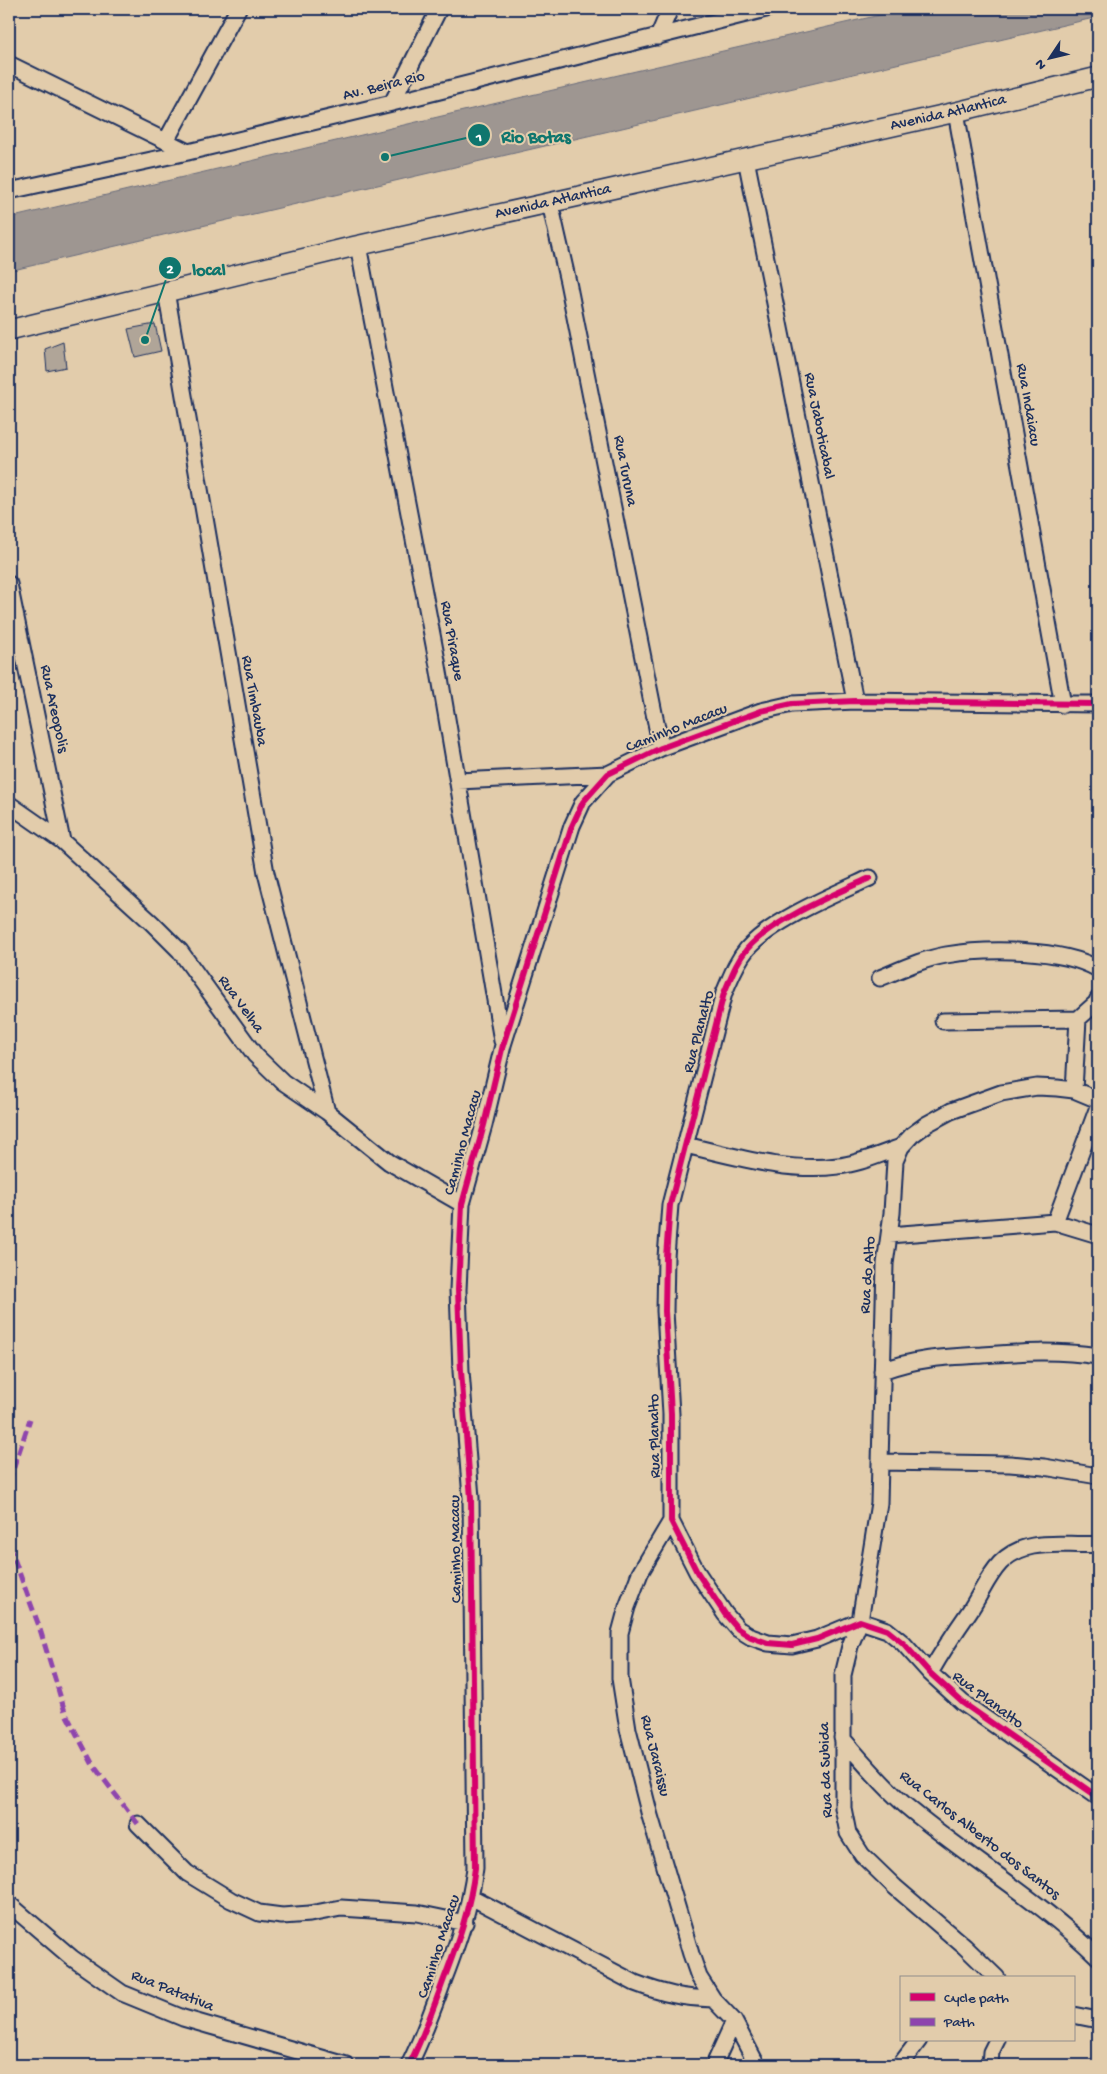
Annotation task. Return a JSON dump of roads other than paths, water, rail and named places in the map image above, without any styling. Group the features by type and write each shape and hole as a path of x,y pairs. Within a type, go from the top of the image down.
{"street":[{"path":"166,141 238,9"},
{"path":"392,103 439,9"},
{"path":"658,37 670,9"},
{"name":"Av. Beira Rio","path":"9,191 188,152 392,103 766,9"},
{"path":"9,64 188,152"},
{"name":"Avenida Atlantica","path":"9,330 358,245 956,112 1098,77"},
{"name":"Rua Indaiacu","path":"956,112 1063,705"},
{"name":"Rua Jaboticabal","path":"746,159 855,701"},
{"name":"Rua Turuna","path":"550,203 570,291 661,748"},
{"name":"Rua Piraque","path":"358,245 438,666 503,1045"},
{"name":"Rua Timbauba","path":"166,292 266,873 327,1112"},
{"name":"Rua Areopolis","path":"9,584 62,841"},
{"name":"Caminho Macacu","path":"410,2065 422,2041 465,1923 472,1897 475,1868 471,1498 459,1299 462,1204 484,1125 503,1045 572,826 583,802 608,774 661,748 761,711 792,704 855,701 1098,704"},
{"path":"458,781 608,774"},
{"name":"Rua Velha","path":"9,804 62,841 180,951 255,1055 283,1082 327,1112 389,1162 462,1204"},
{"name":"Rua Planalto","path":"870,878 810,907 769,930 748,948 736,966 724,993 670,1205 666,1257 665,1311 671,1414 670,1521 697,1572 725,1614 738,1629 750,1637 768,1643 792,1644 817,1639 860,1621 887,1630 903,1643 930,1673 963,1703 1098,1797"},
{"path":"880,978 919,962 946,955 1005,950 1086,962 1098,969"},
{"path":"942,1021 1078,1019 1098,999"},
{"path":"1074,1090 1078,1019"},
{"name":"Rua do Alto","path":"860,1621 879,1502 885,1264 895,1160 901,1147 926,1124 951,1111 1001,1093 1037,1088 1074,1090 1098,1100"},
{"path":"1055,1222 1098,1107"},
{"path":"685,1146 787,1166 815,1168 858,1162 901,1147"},
{"path":"889,1235 1055,1222 1098,1235"},
{"path":"882,1371 923,1359 1045,1351 1098,1356"},
{"path":"881,1462 1010,1464 1044,1467 1098,1476"},
{"name":"Rua Jaraissu","path":"670,1521 640,1573 627,1607 620,1633 620,1678 628,1730 650,1816 699,1977 713,1999 734,2021 756,2065"},
{"path":"930,1673 956,1629 970,1612 992,1571 1004,1560 1017,1551 1033,1546 1098,1544"},
{"name":"Rua da Subida","path":"860,1621 850,1646 843,1675 843,1808 848,1833 862,1855 894,1887 965,1946 995,1976"},
{"name":"Rua Carlos Alberto dos Santos","path":"842,1738 882,1784 906,1805 1041,1906 1073,1932 1098,1957"},
{"path":"138,1824 187,1873 230,1900 258,1913 282,1916 310,1914 341,1908 417,1913 465,1923"},
{"path":"472,1897 635,1983 685,1998 713,1999"},
{"name":"Rua Patativa","path":"9,1904 72,1958 122,1993 183,2018 346,2065"},
{"path":"1074,2015 1098,2020"},
{"path":"714,2065 734,2021"},
{"path":"900,2065 918,2042"},
{"path":"990,2065 991,2052 996,2042"}],"place":[{"name":"Rio Botas","path":"385,157"},
{"name":"local","path":"145,340"}]}
